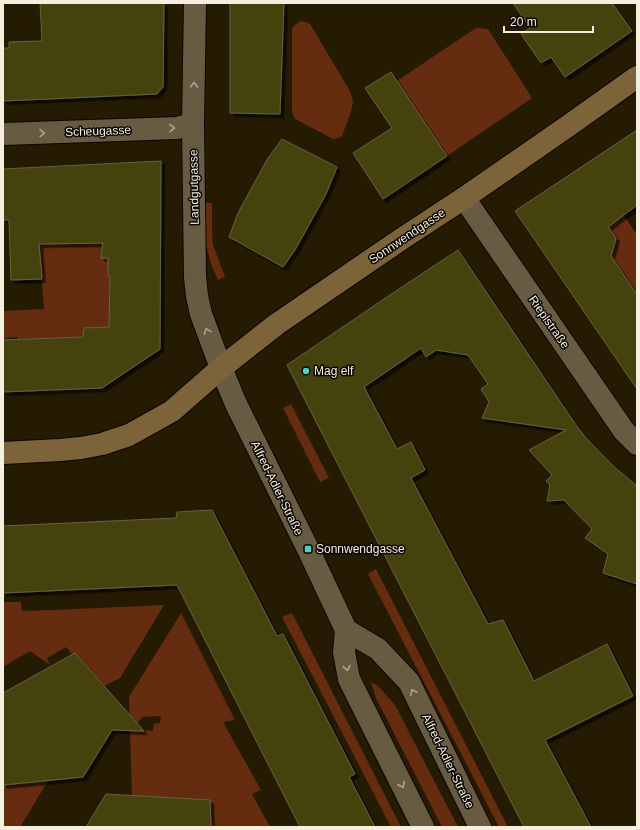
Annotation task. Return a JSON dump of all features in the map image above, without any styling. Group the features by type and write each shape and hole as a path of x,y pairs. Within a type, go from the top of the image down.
{"main road":[{"name":"Sonnwendgasse","path":"3,453 60,450 102,444 129,435 172,411 221,368 276,324 464,198 637,77"}],"street":[{"name":"Landgutgasse","path":"195,3 193,124 195,277 201,314 221,368"},
{"name":"Scheugasse","path":"3,134 177,128 193,124"},
{"name":"Rieplstraße","path":"464,198 624,431 637,444"},
{"name":"Alfred-Adler-Straße","path":"221,368 236,404 308,549 346,630 378,649 408,682 480,827"},
{"path":"346,630 344,652 349,679 423,827"}],"shaded area":[{"path":"300,21 310,24 350,91 353,101 351,112 342,136 338,138 333,139 297,120 292,111 292,29"},
{"path":"476,28 488,29 532,98 447,156 397,81"},
{"path":"202,203 212,203 213,245 225,277 218,280 211,264 202,228"},
{"path":"618,206 637,235 637,295 607,252 613,247 616,238 611,231 602,232"},
{"path":"37,218 54,235 55,244 108,243 102,248 101,257 108,258 108,276 110,276 109,327 84,328 83,337 3,338 3,311 44,309"},
{"path":"291,404 329,478 320,482 283,408"},
{"path":"376,569 508,827 499,827 368,574"},
{"path":"3,602 21,602 22,611 164,605 120,678 104,686 75,653 72,654 66,647 47,658 50,665 30,651 3,667"},
{"path":"181,613 235,720 223,722 261,790 252,794 270,827 211,827 132,796 129,697","holes":["161,716 160,723 154,724 153,731 133,730 142,717"]},
{"path":"292,613 401,827 391,827 282,617"},
{"path":"371,682 378,686 395,705 458,827 442,827 376,698"},
{"path":"48,781 20,827 3,827 3,785"}],"building":[{"path":"40,3 164,3 163,87 157,94 3,101 3,48 9,48 9,42 42,41"},
{"path":"230,3 284,3 280,114 230,113"},
{"path":"513,3 612,3 632,31 565,77 551,57 541,63 521,34 530,28"},
{"path":"391,72 447,156 383,199 353,153 392,128 365,88"},
{"path":"637,130 637,205 608,227 616,238 611,256 637,295 637,389 515,211"},
{"path":"282,139 337,167 326,194 295,250 283,267 229,237 238,213 268,158"},
{"path":"161,161 160,349 102,388 3,392 3,340 83,337 84,328 109,327 110,276 108,276 108,258 101,258 103,243 39,244 42,279 11,280 9,220 3,220 3,169"},
{"path":"458,250 576,425 586,438 613,466 637,486 637,584 603,573 608,554 585,538 592,529 564,500 547,501 550,485 546,481 552,475 529,450 566,430 482,418 489,402 481,389 488,384 468,355 436,350 426,357 421,348 364,387 397,449 411,442 425,470 411,478 488,624 503,620 534,681 607,644 633,696 545,740 591,827 524,827 287,365"},
{"path":"212,510 277,636 283,634 355,774 349,777 375,827 300,827 177,585 3,593 3,526 176,518 177,512"},
{"path":"75,653 144,731 112,730 83,777 3,785 3,693"},
{"path":"106,794 210,800 211,827 86,827"}],"place":[{"name":"Mag elf","path":"306,371"},
{"name":"Sonnwendgasse","path":"308,549"}]}
